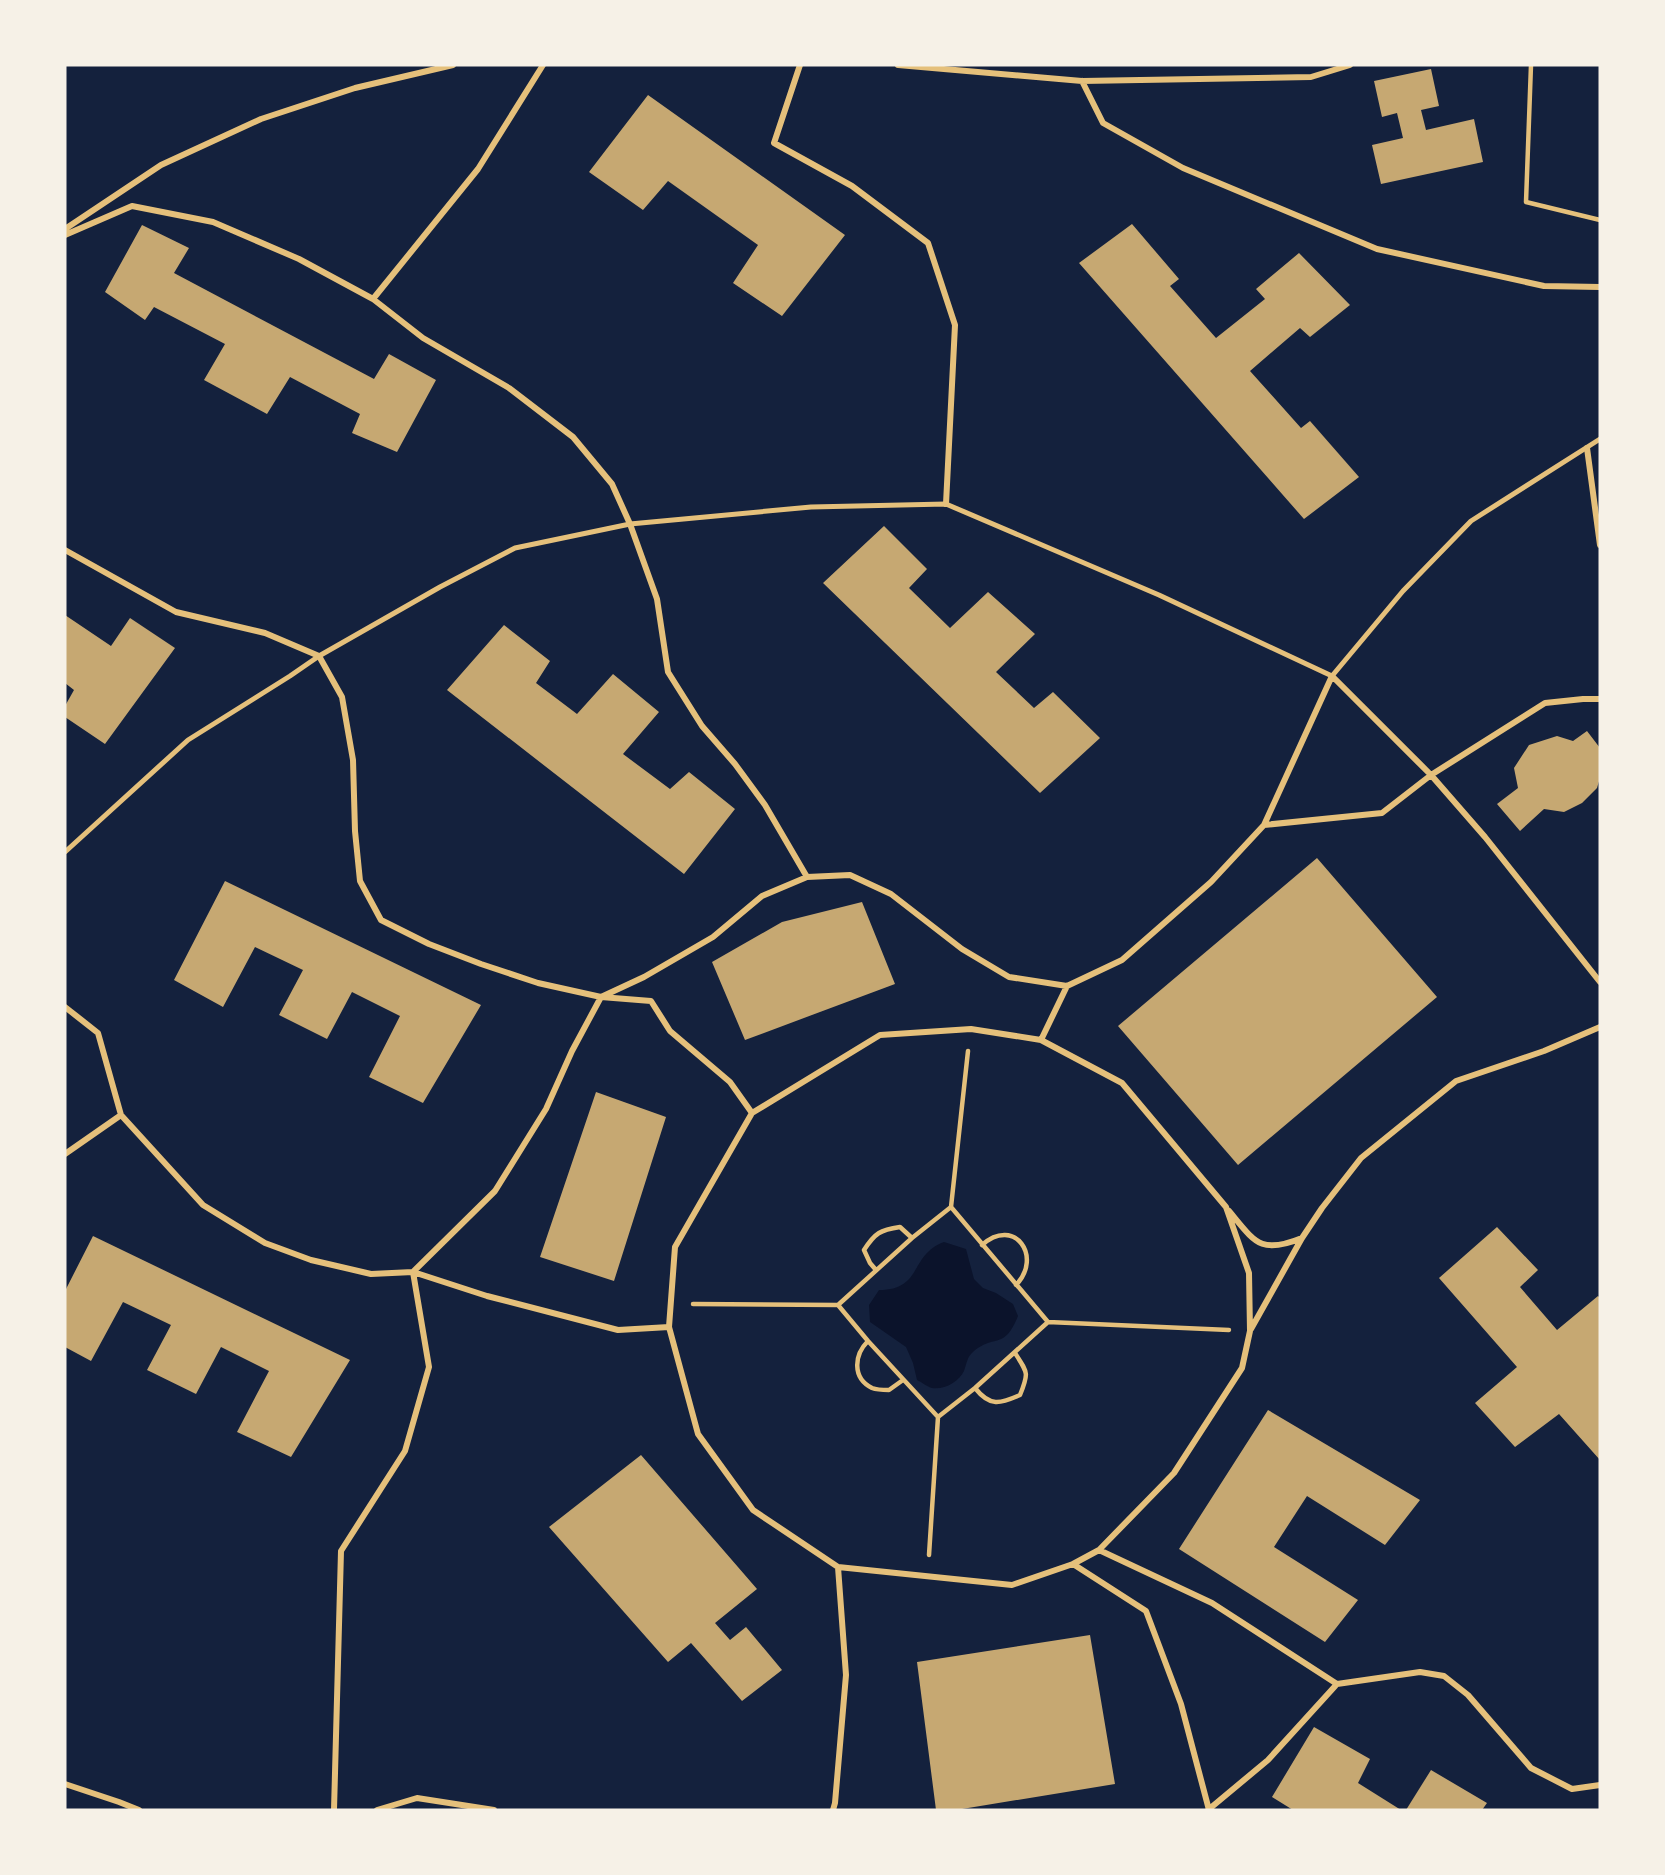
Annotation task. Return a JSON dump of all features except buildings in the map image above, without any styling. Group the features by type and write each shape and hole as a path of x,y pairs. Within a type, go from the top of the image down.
{"street":[{"path":"65,229 161,165 261,119 355,88 453,65"},
{"path":"373,299 478,169 543,65"},
{"path":"800,65 774,143 852,186 928,243 955,325 946,504"},
{"path":"898,65 1082,81 1311,77 1350,65"},
{"path":"1082,81 1103,123 1183,169 1377,249 1544,286 1600,287"},
{"path":"65,235 132,206 213,222 299,259 373,299 423,338 509,388 573,437 612,484 630,524 657,599 668,672 702,726 735,764 765,805 807,877"},
{"path":"1587,448 1600,545"},
{"path":"65,550 176,612 265,633 319,656 342,697 353,760 355,831 360,881 381,920 429,944 538,983 601,997 651,1001 670,1031 730,1082 752,1113"},
{"path":"413,1272 495,1191 546,1109 572,1051 601,997 644,977 713,937 762,895 807,877 850,875 891,894 962,949 1009,977 1067,986 1122,960 1211,882 1264,825 1332,676 1431,775 1485,837 1600,982"},
{"path":"1264,825 1382,813 1431,775 1545,703 1600,699"},
{"path":"1041,1040 1067,986"},
{"path":"65,1007 98,1033 121,1115 203,1205 265,1243 338,1268 370,1274 413,1272 487,1296 618,1330 669,1327"},
{"path":"1250,1331 1322,1208 1361,1158 1455,1081 1544,1051 1600,1027"},
{"path":"1226,1207 1249,1273 1250,1331 1242,1368 1174,1473 1099,1550 1073,1564 1012,1585 838,1567 753,1510 698,1434 669,1327 675,1247 752,1113 880,1035 971,1029 1041,1040 1122,1083 1226,1207 1253,1240 1269,1245 1286,1245 1303,1238"},
{"path":"65,1154 121,1115"},
{"path":"334,1810 341,1551 405,1451 429,1367 413,1272"},
{"path":"1099,1550 1212,1603 1337,1684"},
{"path":"1073,1564 1146,1611 1181,1704 1209,1810 1268,1760 1337,1684 1420,1672 1444,1676 1468,1695 1531,1768 1572,1789 1600,1785"},
{"path":"833,1810 846,1675 838,1567"},
{"path":"65,1784 139,1810"},
{"path":"377,1810 417,1798 494,1810"}],"lane":[{"path":"65,852 188,740 319,656 515,548 630,524 811,507 946,504 1159,595 1332,676 1403,591 1471,521 1600,439"}],"path":[{"path":"1531,65 1526,202 1600,220"},
{"path":"671,1304 838,1305 912,1238 951,1207 971,1029"},
{"path":"951,1207 1048,1322"},
{"path":"876,1270 864,1250 872,1238 883,1229 900,1227 912,1238"},
{"path":"982,1245 993,1236 1005,1234 1020,1241 1027,1251 1026,1269 1016,1284"},
{"path":"838,1305 938,1417 928,1576"},
{"path":"938,1417 975,1388 1048,1322 1250,1331"},
{"path":"868,1341 856,1359 860,1377 873,1389 889,1390 903,1380"},
{"path":"975,1388 983,1398 992,1401 1003,1402 1020,1395 1027,1379 1026,1369 1015,1353"}],"water":[{"path":"944,1242 966,1249 974,1279 983,1288 1013,1304 1018,1316 1008,1334 981,1346 971,1354 962,1375 955,1382 941,1388 932,1388 917,1380 906,1347 870,1322 869,1305 879,1290 903,1284 925,1255"}]}
